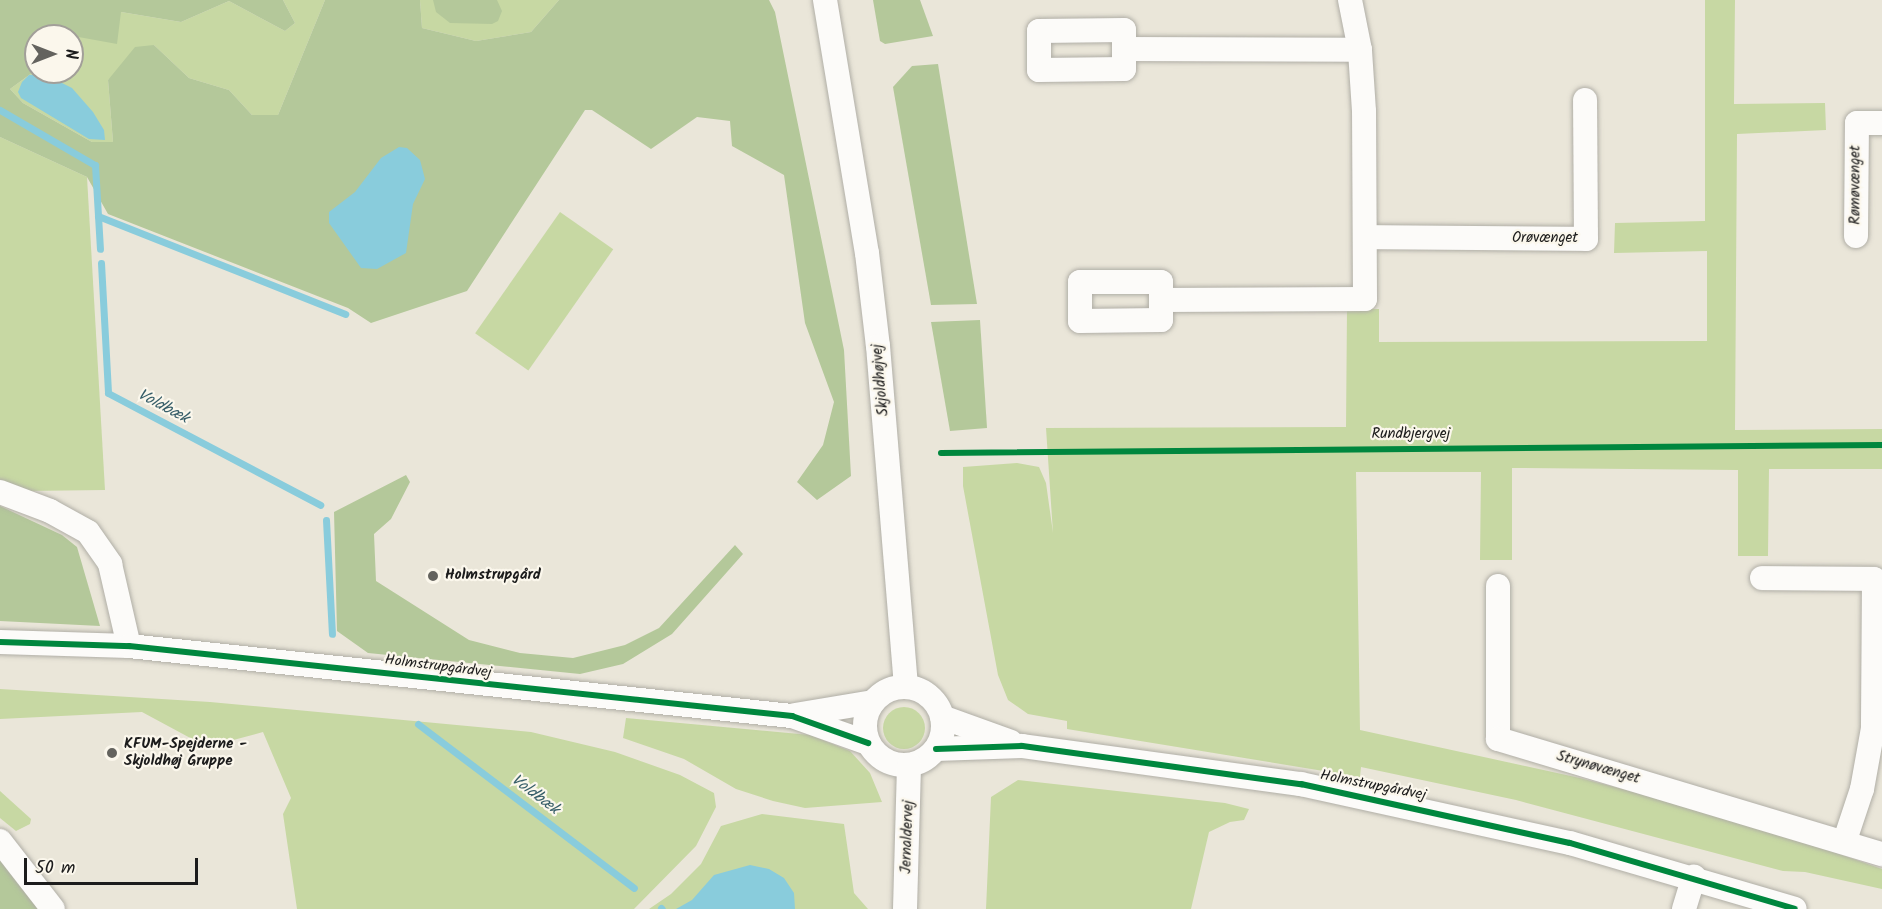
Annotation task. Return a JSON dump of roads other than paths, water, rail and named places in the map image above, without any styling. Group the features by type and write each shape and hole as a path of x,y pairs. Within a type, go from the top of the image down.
{"street":[{"name":"Skjoldhøjvej","path":"817,0 836,75"},
{"name":"Skjoldhøjvej","path":"825,0 867,253 878,346 906,687"},
{"path":"1161,300 1365,299 1360,50 1350,0"},
{"path":"1124,49 1360,50"},
{"name":"Orøvænget","path":"1365,237 1586,239 1585,100"},
{"name":"Rømøvænget","path":"1856,236 1857,123 1882,123"},
{"path":"0,492 50,511 88,532 110,564 129,646"},
{"path":"1762,578 1874,579 1872,737 1862,789 1845,840"},
{"name":"Strynøvænget","path":"1498,586 1498,739 1845,840 1882,854"},
{"name":"Holmstrupgårdvej","path":"0,642 129,646 792,716 868,743"},
{"path":"906,687 925,692 942,717 943,734 936,749 924,760 909,765 889,763 868,743 864,723 873,702 884,692 906,687"},
{"name":"Holmstrupgårdvej","path":"792,716 873,702"},
{"name":"Holmstrupgårdvej","path":"942,717 1022,746"},
{"name":"Holmstrupgårdvej","path":"936,749 1022,746 1221,771 1370,797 1570,843 1694,876 1795,909"},
{"name":"Jernaldervej","path":"905,909 909,765"},
{"path":"0,841 53,909"},
{"path":"1684,909 1694,876"}],"water":[{"path":"24,80 24,84 64,84 72,88 93,112 104,130 105,140 89,139 21,98 18,92"},
{"path":"399,147 407,148 420,160 425,179 413,204 406,253 377,269 361,268 329,223 329,212 355,192 381,158"},
{"path":"750,865 769,869 784,878 794,893 795,909 676,909 692,900 714,875"}],"waterway":[{"name":"Voldbæk","path":"0,110 95,165 100,249"},
{"path":"98,216 345,314"},
{"name":"Voldbæk","path":"101,263 108,393 320,505"},
{"name":"Voldbæk","path":"326,520 332,634"},
{"name":"Voldbæk","path":"418,724 634,888"}],"place":[{"name":"Holmstrupgård","path":"433,576"},
{"name":"KFUM-Spejderne - Skjoldhøj Gruppe","path":"112,753"}]}
